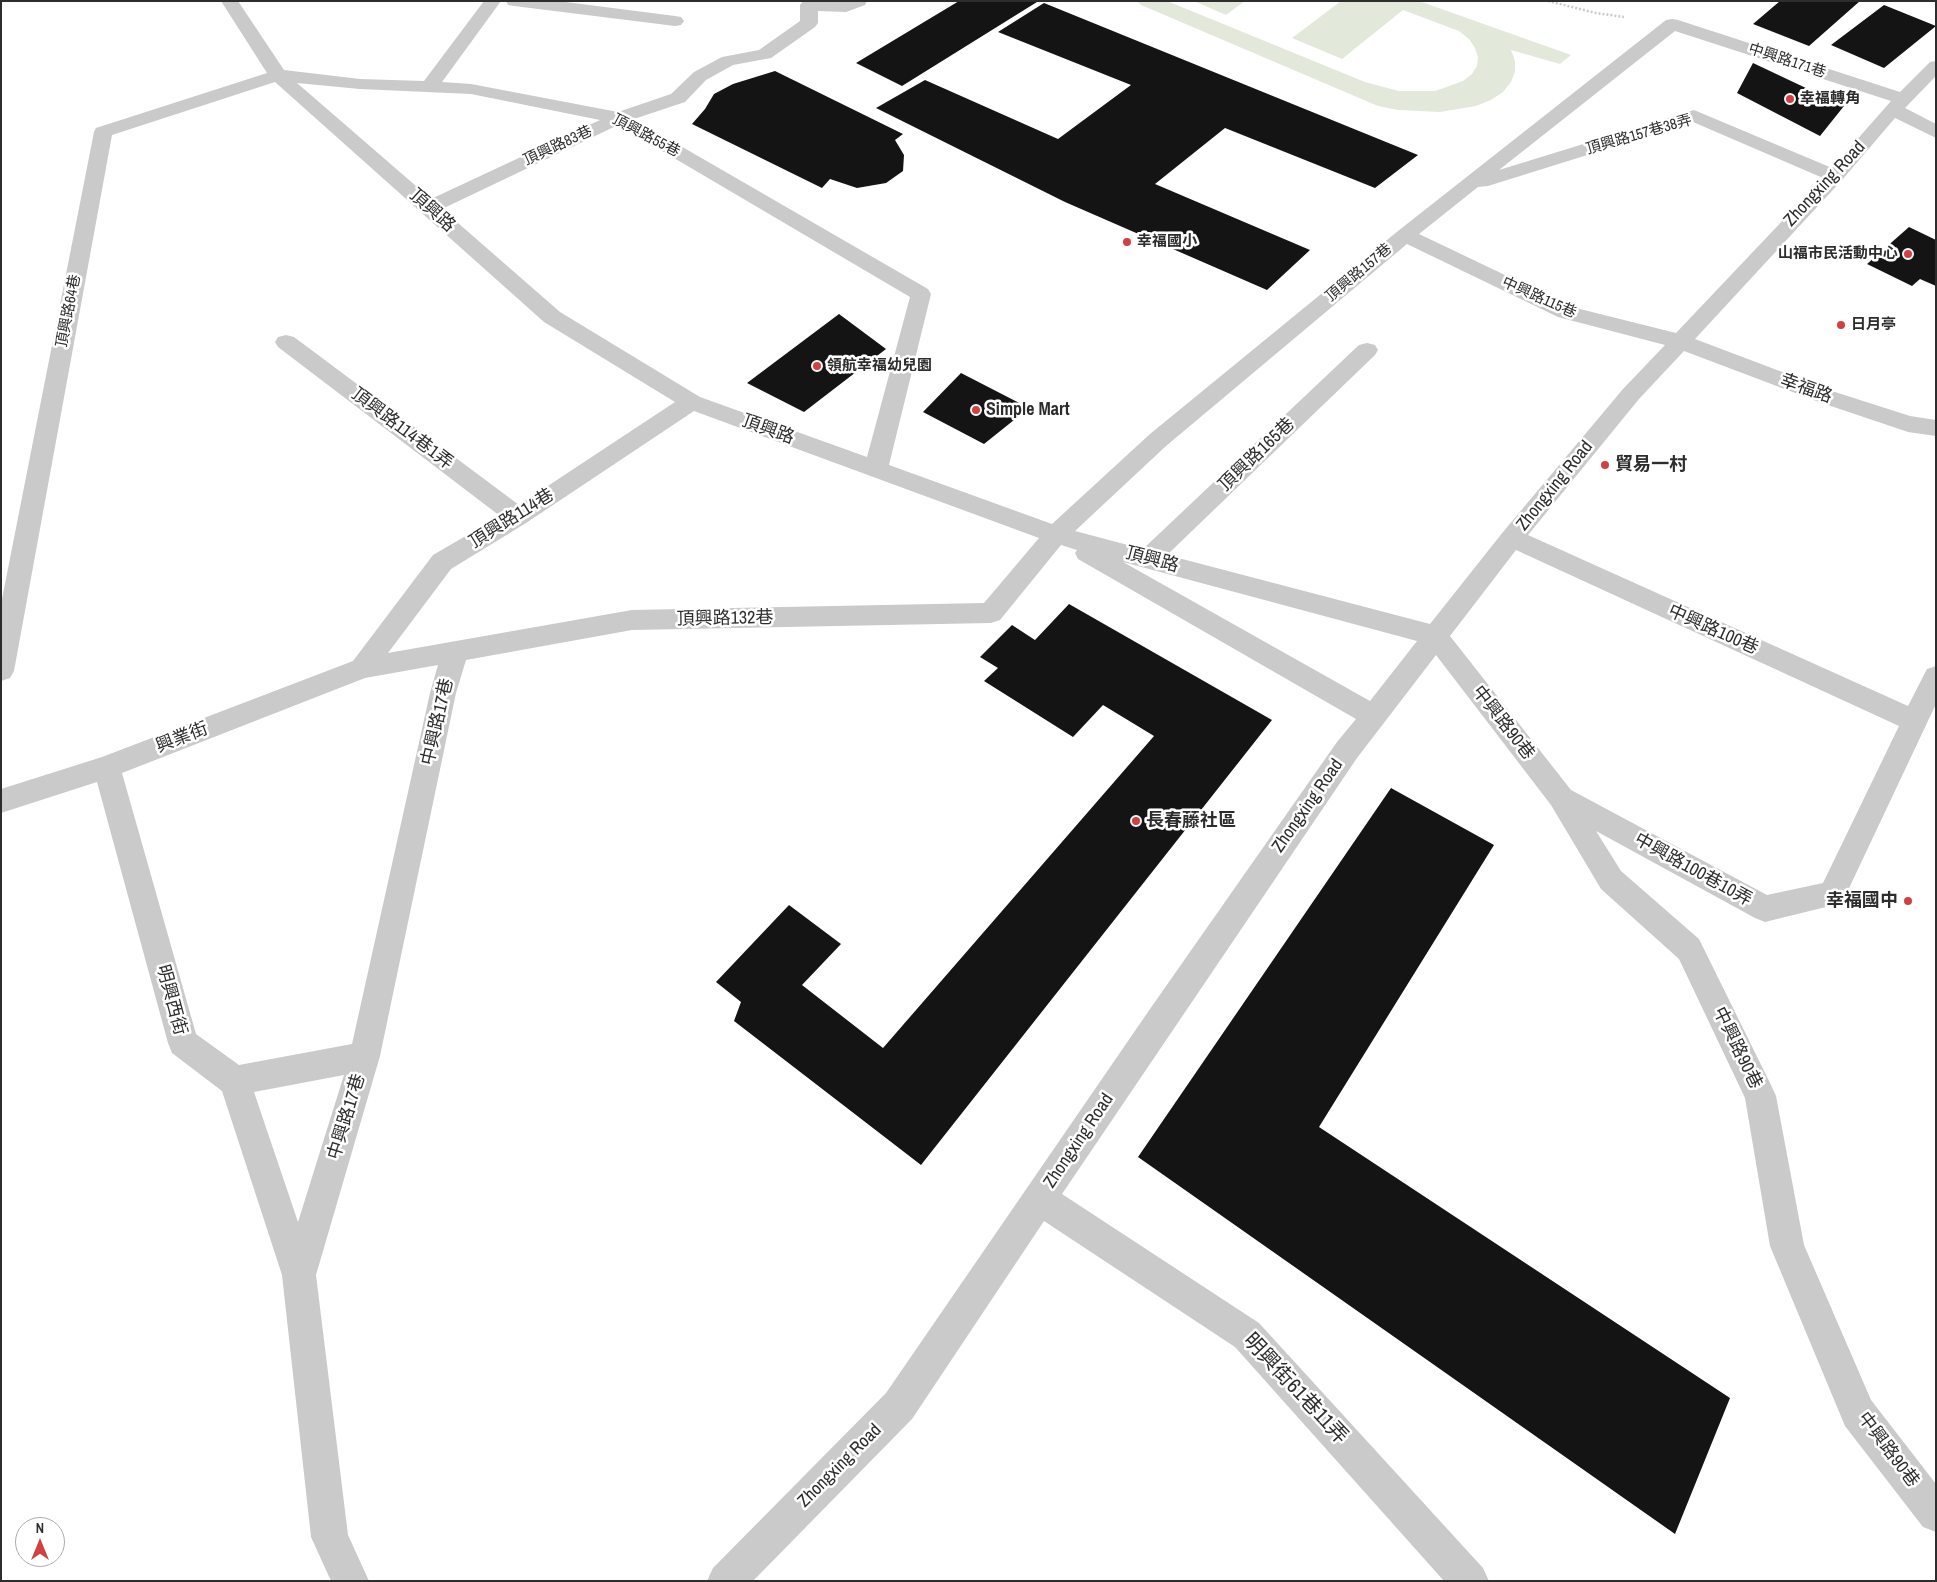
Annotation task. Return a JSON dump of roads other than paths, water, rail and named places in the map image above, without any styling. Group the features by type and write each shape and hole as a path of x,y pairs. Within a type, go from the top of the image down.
{"street":[{"name":"頂興路","path":"229,1 278,75 552,317 692,402 1056,535 1436,636"},
{"path":"429,87 492,1"},
{"path":"514,1 675,21"},
{"name":"頂興路83巷","path":"429,208 619,118 678,98 700,76 728,61 765,54 809,23 806,3 846,6 859,1"},
{"name":"中興路171巷","path":"1672,24 1898,104 1936,132"},
{"name":"頂興路157巷","path":"1056,535 1158,440 1406,235 1672,24"},
{"name":"Zhongxing Road","path":"726,1581 899,1406 1161,1019 1347,750 1512,538 1630,394 1835,176 1898,104 1936,66"},
{"name":"頂興路55巷","path":"278,75 360,84 471,88 619,118 921,294 876,469"},
{"name":"頂興路64巷","path":"1,672 103,132 278,75"},
{"name":"頂興路157巷38弄","path":"1467,186 1694,116 1835,176"},
{"name":"中興路115巷","path":"1406,235 1565,312 1679,341"},
{"name":"幸福路","path":"1679,341 1827,397 1908,424 1936,428"},
{"name":"頂興路114巷1弄","path":"286,342 518,517"},
{"name":"頂興路165巷","path":"1148,559 1367,350"},
{"name":"頂興路114巷","path":"362,668 442,562 518,517 692,402"},
{"path":"1056,535 1373,716"},
{"name":"頂興路132巷","path":"362,668 632,620 990,613 1056,535"},
{"name":"中興路100巷","path":"1512,538 1914,721"},
{"name":"中興路90巷","path":"1436,636 1560,797 1611,880 1689,949 1760,1096 1787,1246 1858,1414 1936,1514"},
{"name":"中興路17巷","path":"350,1581 330,1537 299,1274 366,1056 443,693 454,652"},
{"name":"興業街","path":"1,801 107,767 362,668"},
{"name":"中興路100巷10弄","path":"1560,797 1765,909 1832,894 1936,676"},
{"name":"明興西街","path":"107,767 183,1043 235,1081"},
{"path":"299,1274 235,1081 366,1056"},
{"name":"明興街61巷11弄","path":"1040,1199 1247,1335 1470,1581"}],"place":[{"name":"幸福轉角","path":"1790,99"},
{"name":"幸福國小","path":"1127,242"},
{"name":"山福市民活動中心","path":"1908,254"},
{"name":"日月亭","path":"1841,325"},
{"name":"領航幸福幼兒園","path":"817,366"},
{"name":"Simple Mart","path":"976,410"},
{"name":"貿易一村","path":"1605,465"},
{"name":"長春藤社區","path":"1136,821"},
{"name":"幸福國中","path":"1908,901"}]}
